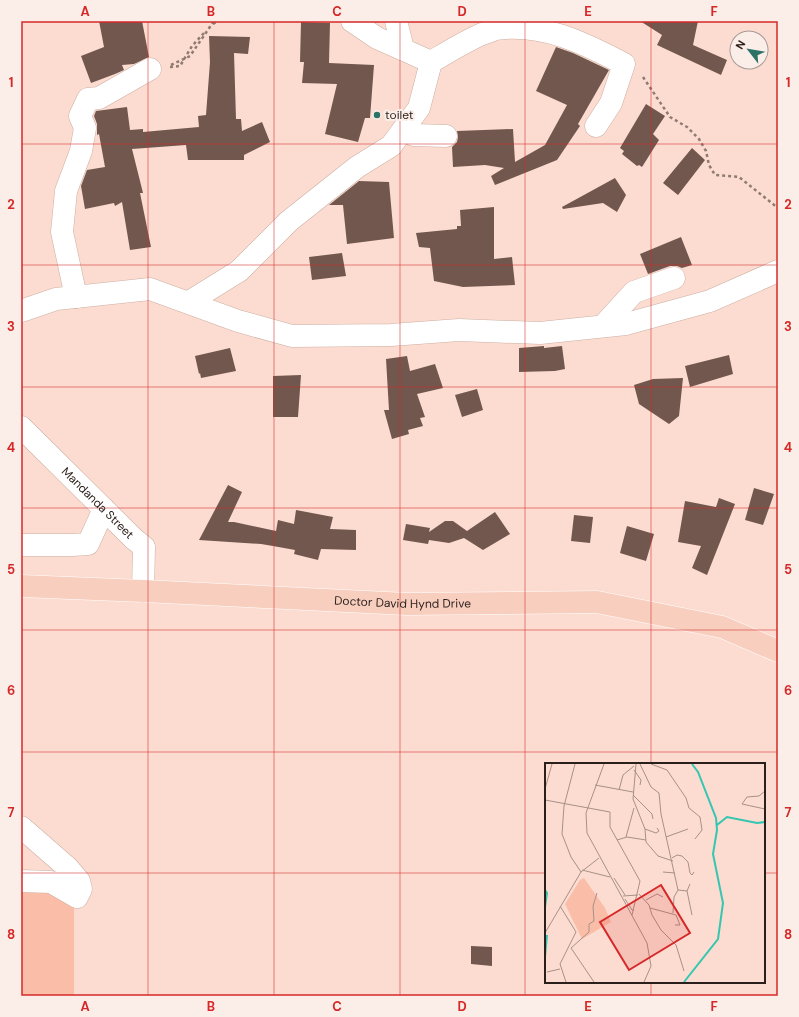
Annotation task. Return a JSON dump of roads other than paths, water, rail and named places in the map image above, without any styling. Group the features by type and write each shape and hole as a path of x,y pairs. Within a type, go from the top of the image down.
{"main road":[{"name":"Doctor David Hynd Drive","path":"21,586 407,604 598,602 722,628 778,650"}],"street":[{"path":"352,21 378,38 431,62"},
{"path":"396,21 403,49"},
{"path":"189,302 239,271 289,221 357,167 390,146 419,108 431,62 466,41 496,29 525,28 562,34 590,46 624,64 611,103 596,126"},
{"path":"76,297 62,232 66,191 81,151 85,128 80,116 88,99 99,98 150,69"},
{"path":"403,130 414,135 446,136"},
{"path":"21,311 56,299 150,288 238,321 292,336 391,335 459,330 540,333 626,324 710,300 778,271"},
{"path":"602,326 634,292 674,278"},
{"name":"Mandanda Street","path":"21,427 134,539 144,547 142,591"},
{"path":"21,545 88,544 104,509"},
{"path":"21,827 68,868 79,880 81,889 77,897 51,882 21,881"}],"place":[{"name":"toilet","path":"377,115"}]}
